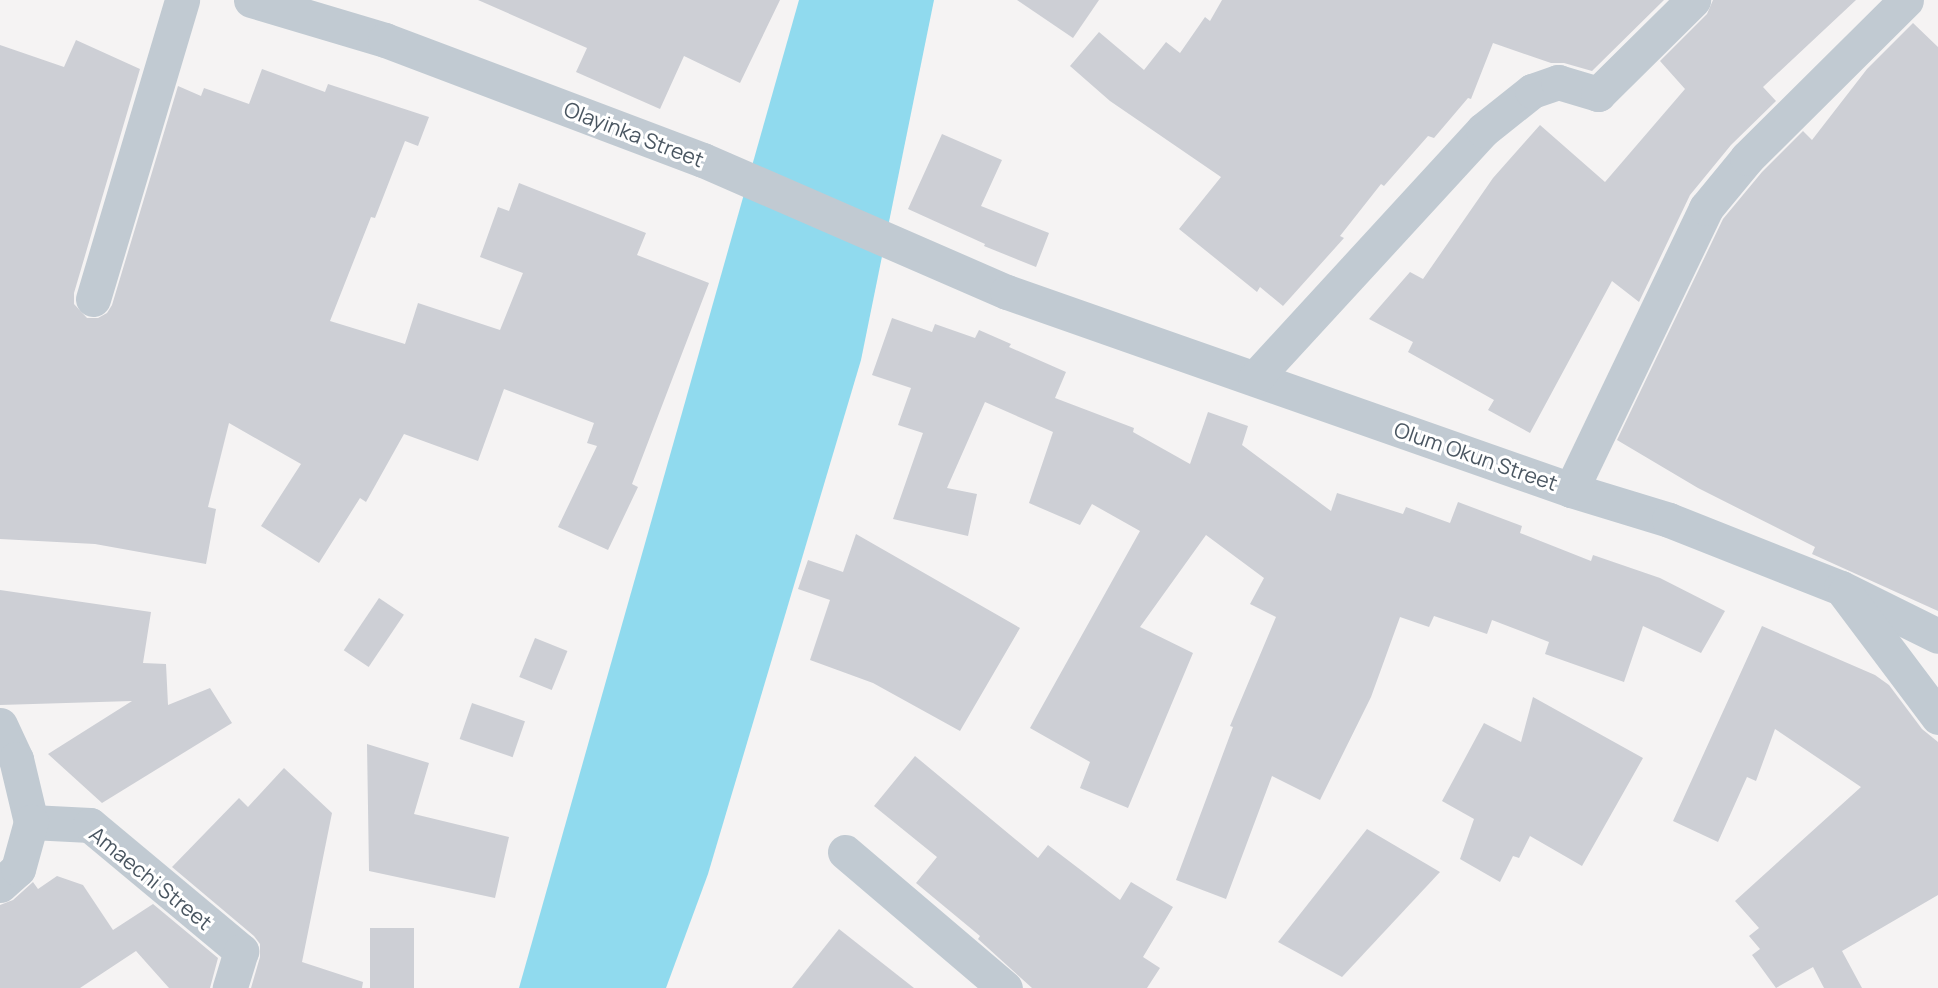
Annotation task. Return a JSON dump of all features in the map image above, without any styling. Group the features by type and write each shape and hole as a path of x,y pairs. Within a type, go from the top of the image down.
{"street":[{"path":"93,299 182,0"},
{"name":"Olayinka Street","path":"251,0 385,40 703,160 1007,292"},
{"path":"1255,378 1483,130 1532,91 1558,82 1598,94 1693,0"},
{"path":"1571,490 1706,208 1747,158 1906,0"},
{"name":"Olum Okun Street","path":"1007,292 1571,490 1670,520 1841,588 1938,636"},
{"path":"1841,588 1938,717"},
{"path":"0,725 16,759 31,822 18,869 0,885"},
{"name":"Amaechi Street","path":"31,822 90,825 242,951 230,988"},
{"path":"845,852 1005,988"}],"water":[{"path":"799,0 934,0 861,360 708,874 666,988 519,988"}],"building":[{"path":"478,0 780,0 740,83 684,56 660,109 576,72 587,48"},
{"path":"1017,0 1099,0 1073,38"},
{"path":"1222,0 1664,0 1592,71 1564,63 1551,63 1493,43 1471,99 1468,98 1434,138 1428,136 1384,186 1381,184 1340,236 1344,238 1283,306 1260,287 1257,292 1179,229 1221,177 1110,101 1070,66 1099,32 1144,70 1166,42 1180,53 1205,17 1210,21"},
{"path":"1713,0 1856,0 1763,87 1776,101 1731,145 1690,195 1639,302 1612,281 1530,433 1488,410 1494,400 1408,352 1413,342 1369,319 1410,272 1423,279 1493,178 1540,125 1605,182 1685,89 1660,61 1707,14"},
{"path":"1913,23 1938,47 1938,611 1812,554 1815,547 1698,488 1617,440 1723,219 1762,172 1803,131 1812,140 1867,69"},
{"path":"76,40 140,69 74,293 74,304 87,318 98,318 107,313 112,305 178,86 201,96 204,88 249,104 262,69 325,92 328,84 429,117 418,146 405,141 375,218 371,217 330,321 405,344 418,303 500,330 523,273 480,257 498,207 509,211 519,183 646,233 637,255 709,283 632,484 638,487 608,550 558,527 597,446 587,443 594,423 504,389 478,461 404,434 366,502 360,498 319,563 261,526 301,464 229,423 208,507 216,509 206,564 95,544 0,539 0,45 64,67"},
{"path":"942,134 1002,160 981,206 1049,233 1036,267 984,246 985,244 908,209"},
{"path":"892,318 932,332 935,324 975,338 979,330 1011,344 1009,347 1066,372 1055,398 1134,428 1133,432 1190,464 1208,412 1248,426 1242,445 1331,511 1337,493 1403,514 1406,507 1450,523 1458,502 1522,526 1520,533 1591,561 1593,555 1660,578 1725,611 1701,653 1643,626 1624,682 1545,654 1549,642 1492,620 1487,634 1434,616 1429,627 1400,617 1371,697 1320,800 1272,776 1226,899 1176,880 1233,727 1230,726 1276,617 1250,604 1264,578 1206,535 1140,627 1193,653 1128,808 1080,788 1090,762 1030,728 1140,531 1092,504 1080,525 1029,503 1053,432 985,402 947,488 977,494 968,536 893,519 923,433 898,425 911,388 872,375"},
{"path":"856,534 1020,628 960,731 873,683 810,660 830,600 798,589 808,560 843,572"},
{"path":"0,590 151,612 143,663 166,664 168,705 210,688 232,723 102,803 48,754 132,701 0,705"},
{"path":"379,598 404,615 369,667 344,650"},
{"path":"1762,626 1875,675 1889,685 1922,729 1938,742 1938,895 1842,951 1862,988 1824,988 1813,967 1776,988 1752,955 1760,949 1749,936 1759,928 1735,901 1861,787 1775,729 1756,781 1747,777 1718,842 1673,821"},
{"path":"535,638 567,651 552,690 519,677"},
{"path":"1533,697 1643,758 1582,866 1530,836 1519,858 1513,856 1500,882 1460,859 1474,819 1442,801 1484,723 1521,742"},
{"path":"472,703 525,721 513,757 460,739"},
{"path":"367,744 429,763 414,814 509,837 495,898 369,871"},
{"path":"915,756 1038,858 1048,845 1120,900 1131,882 1173,907 1143,957 1160,968 1147,988 1032,988 978,939 980,936 916,883 937,857 874,806"},
{"path":"284,768 332,813 302,962 363,982 362,988 251,988 260,957 260,944 172,867 239,798 248,807"},
{"path":"1367,829 1440,872 1342,977 1278,942"},
{"path":"57,876 83,885 113,930 153,904 218,958 210,988 169,988 136,951 80,988 0,988 0,905 13,900 33,882 38,889"},
{"path":"370,928 414,928 414,988 370,988"},
{"path":"839,929 914,988 792,988"}]}
